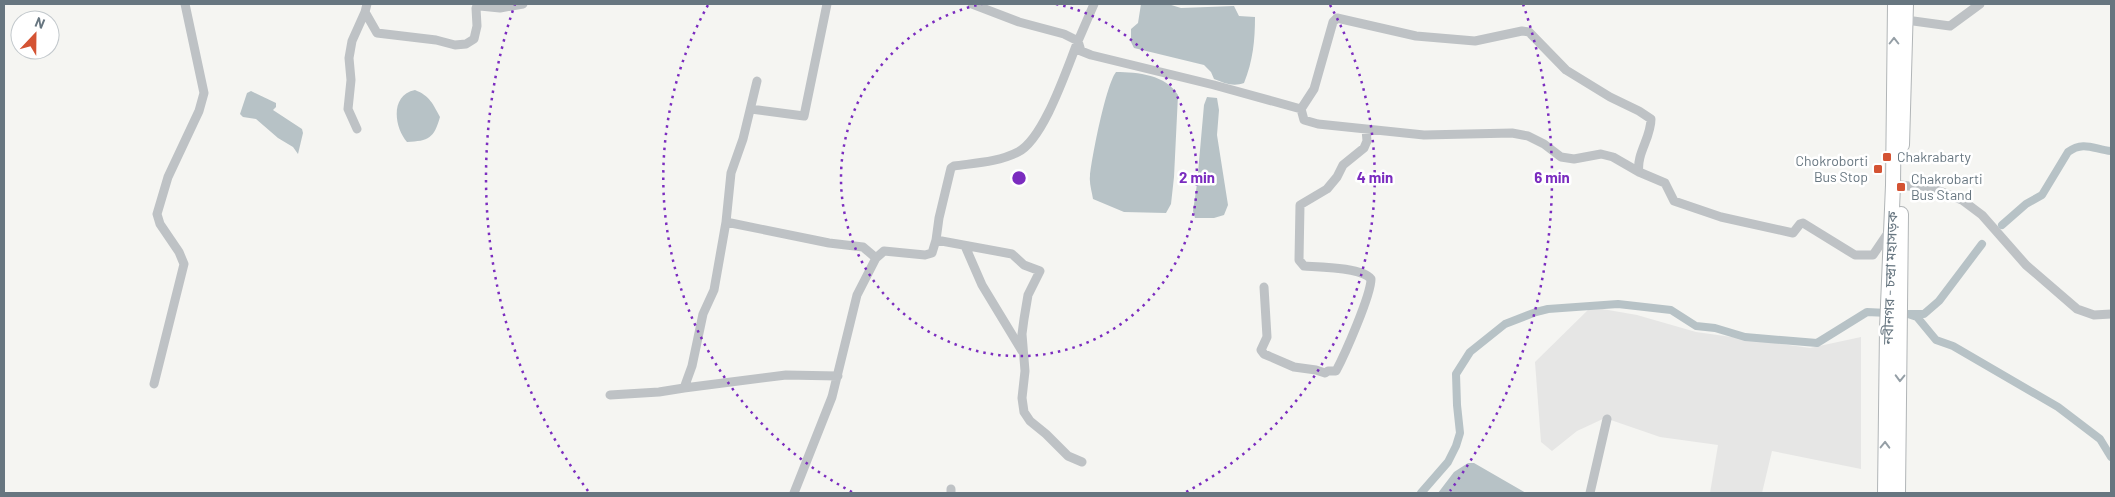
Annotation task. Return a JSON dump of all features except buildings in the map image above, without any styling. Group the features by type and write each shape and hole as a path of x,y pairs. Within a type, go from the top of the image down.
{"highway":[{"name":"নবীনগর - চন্দ্রা মহাসড়ক","path":"1885,493 1901,185 1899,62 1894,4"},
{"name":"নবীনগর - চন্দ্রা মহাসড়ক","path":"1895,300 1892,227 1899,62 1906,20 1906,4"},
{"name":"নবীনগর - চন্দ্রা মহাসড়ক","path":"1894,329 1898,493"}],"street":[{"path":"154,384 184,264 179,252 160,224 157,214 168,177 199,111 204,93 185,4"},
{"path":"366,8 377,33 436,40 455,45 466,44 474,38 477,26 476,8 480,6 500,8 523,4"},
{"path":"751,108 804,116 827,4"},
{"path":"972,4 1019,22 1064,34 1078,41 1081,51 1091,55 1301,109"},
{"path":"794,493 832,397 858,295 876,258 880,253 890,250 929,255 932,253 951,168 995,160 1017,153 1025,148 1042,125 1094,4"},
{"path":"1906,20 1950,26 1980,4"},
{"path":"357,129 348,109 351,80 349,58 352,41 366,8"},
{"path":"1639,172 1638,162 1650,128 1651,119 1639,111 1610,98 1566,70 1529,32 1522,31 1475,42 1416,36 1337,18 1333,22 1314,89 1301,109 1304,120 1318,124 1424,135 1512,133 1528,136 1544,144 1561,157 1574,159 1601,154 1614,158 1639,172 1665,183 1674,201 1721,217 1793,233 1803,223 1857,256 1873,255 1892,227"},
{"path":"684,388 692,366 703,314 714,290 726,222 731,173 758,81"},
{"path":"1264,287 1267,337 1261,350 1264,354 1294,367 1325,373 1336,371 1370,289 1371,279 1364,274 1353,271 1304,266 1301,263 1299,260 1300,205 1327,189 1338,177 1343,165 1364,148 1368,141 1366,129"},
{"path":"1901,185 1938,190 1962,200 1982,216 2026,265 2077,309 2094,315 2111,314"},
{"path":"726,222 829,243 863,247 876,258"},
{"path":"936,240 1012,254 1024,265 1040,272 1028,295 1024,319 1025,372 1022,398 1024,412 1030,421 1052,438 1068,456 1082,462"},
{"path":"965,246 982,285 1024,353"},
{"path":"610,395 659,392 786,375 838,376"},
{"path":"1590,493 1607,419"}],"shaded area":[{"path":"1141,4 1168,4 1181,8 1234,6 1239,16 1255,17 1253,50 1250,67 1244,83 1232,85 1225,83 1214,79 1211,72 1204,65 1134,48 1131,42 1131,29 1138,23"},
{"path":"1116,72 1151,76 1166,83 1178,95 1174,177 1171,204 1166,213 1124,212 1093,199 1090,179 1094,153 1104,105"},
{"path":"415,90 428,98 440,117 433,134 421,141 407,142 397,120 398,105 401,98"},
{"path":"251,91 276,103 276,107 273,110 302,129 303,133 298,154 293,147 278,138 256,119 243,117 240,114 247,93"},
{"path":"1207,97 1217,98 1219,110 1217,135 1228,205 1224,215 1214,218 1195,218 1193,211 1204,105"},
{"path":"1591,307 1637,315 1696,332 1810,348 1861,337 1861,469 1772,451 1762,493 1710,493 1718,445 1660,437 1605,418 1577,431 1552,451 1541,442 1535,362"},
{"path":"1468,463 1474,463 1526,493 1438,493 1454,472"}],"waterway":[{"path":"2002,225 2026,204 2042,195 2068,152 2074,148 2084,146 2111,151"},
{"path":"1910,314 1924,314 1939,301 1982,244"},
{"path":"1421,493 1448,462 1456,446 1460,433 1456,374 1470,352 1505,324 1536,312 1548,309 1618,304 1671,310 1696,326 1715,328 1745,337 1817,343 1867,312 1908,314 1917,317 1936,340 1953,346 2058,407 2100,439 2111,457"}],"place":[{"name":"Chakrabarty","path":"1887,157"},
{"name":"Chokroborti Bus Stop","path":"1878,169"},
{"name":"Chakrobarti Bus Stand","path":"1901,187"}]}
